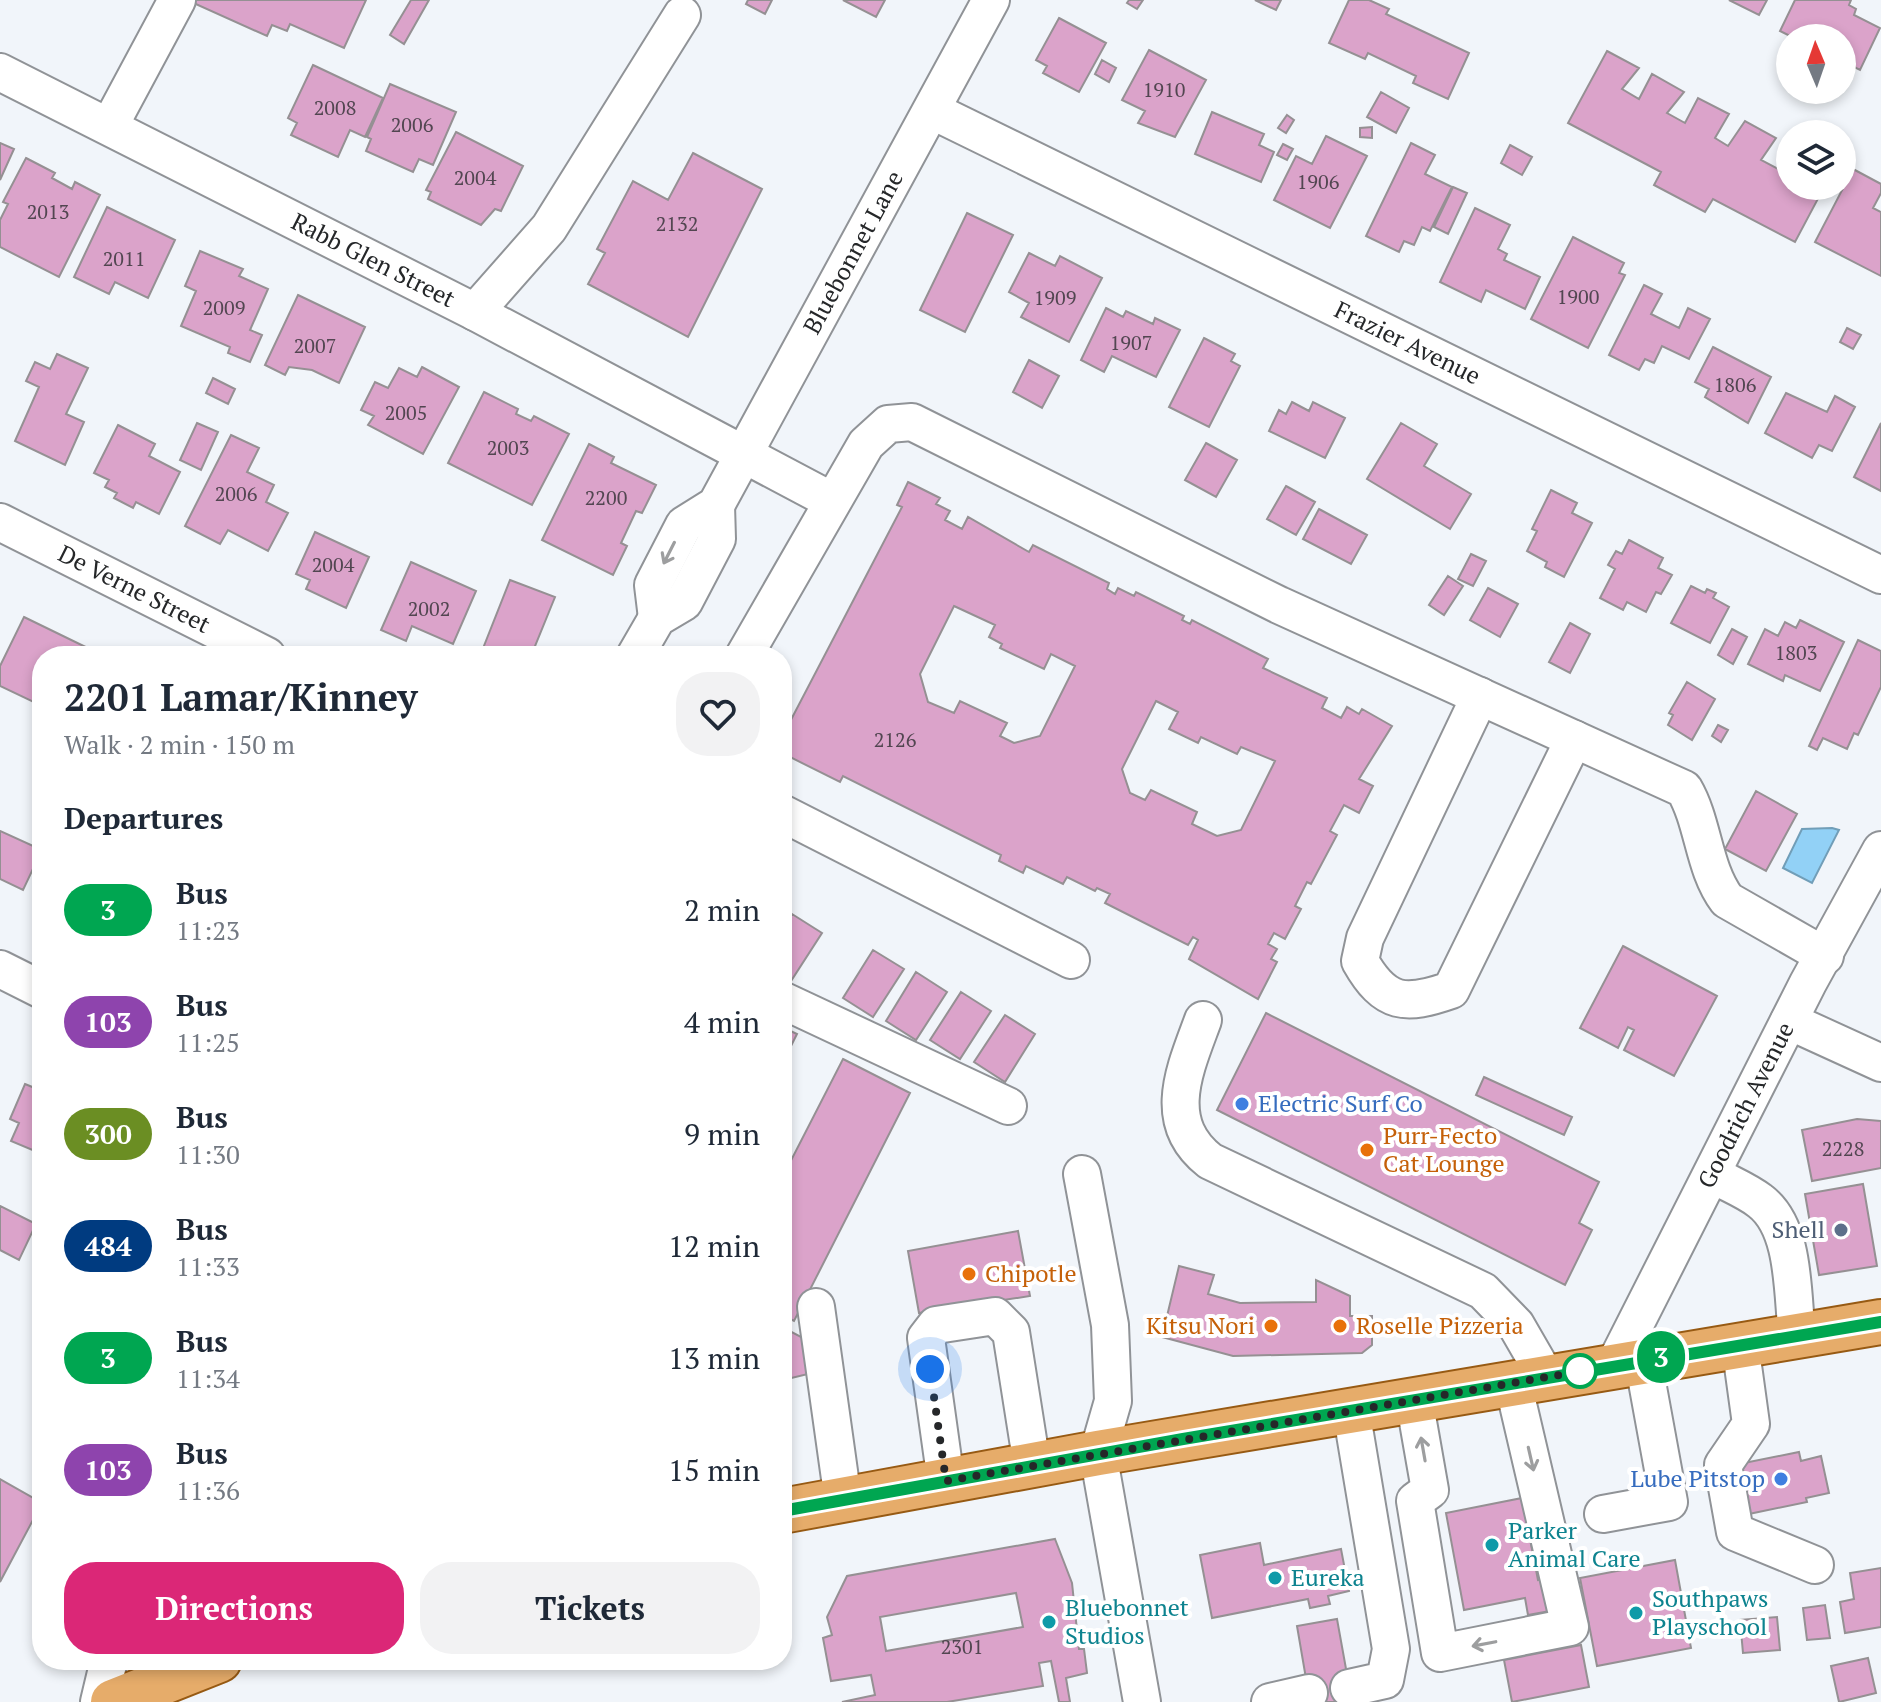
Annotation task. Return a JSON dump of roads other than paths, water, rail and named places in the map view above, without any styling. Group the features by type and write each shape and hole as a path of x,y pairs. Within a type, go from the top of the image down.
{"main road":[{"path":"792,1509 1629,1362 1797,1335 1879,1328"},
{"path":"113,1702 194,1670"}],"street":[{"path":"110,125 177,0"},
{"name":"Bluebonnet Lane","path":"643,646 657,618 653,585 684,525 716,505 991,0"},
{"path":"475,312 549,228 682,15"},
{"name":"Rabb Glen Street","path":"0,72 475,312 832,501"},
{"name":"Frazier Avenue","path":"933,111 1881,575"},
{"path":"750,646 832,501 879,429 899,421 912,422 1279,605 1684,789 1698,821 1716,886 1727,900 1825,956"},
{"name":"De Verne Street","path":"0,522 247,646"},
{"path":"1480,696 1365,938 1360,961 1374,985 1395,999 1419,1001 1451,990 1574,739"},
{"path":"792,818 1071,960"},
{"name":"Goodrich Avenue","path":"1629,1362 1712,1174 1789,1021 1881,850"},
{"path":"0,969 32,985"},
{"path":"792,1005 1008,1106"},
{"path":"1203,1020 1180,1081 1183,1125 1197,1150 1210,1161 1483,1291 1516,1325 1530,1380 1570,1627 1440,1653 1415,1501 1430,1490 1414,1399"},
{"path":"1789,1021 1881,1063"},
{"path":"1082,1174 1110,1325 1113,1401 1098,1453 1142,1702"},
{"path":"1712,1174 1761,1202 1774,1215 1784,1236 1797,1335"},
{"path":"816,1307 843,1500"},
{"path":"946,1481 926,1338 936,1325 995,1316 1011,1332 1032,1465"},
{"path":"1740,1344 1751,1424 1723,1465 1735,1532 1815,1565"},
{"path":"1603,1514 1669,1502 1629,1362"},
{"path":"1349,1688 1385,1680 1391,1649 1351,1410"},
{"path":"99,1702 107,1670"},
{"path":"1270,1702 1309,1693"}],"water":[{"path":"1802,829 1839,830 1812,883 1783,868"}],"place":[{"name":"Electric Surf Co","path":"1242,1104"},
{"name":"Purr-Fecto Cat Lounge","path":"1367,1150"},
{"name":"Shell","path":"1841,1230"},
{"name":"Chipotle","path":"969,1274"},
{"name":"Kitsu Nori","path":"1271,1326"},
{"name":"Roselle Pizzeria","path":"1340,1326"},
{"name":"Lube Pitstop","path":"1781,1479"},
{"name":"Parker Animal Care","path":"1492,1545"},
{"name":"Eureka","path":"1275,1578"},
{"name":"Southpaws Playschool","path":"1636,1613"},
{"name":"Bluebonnet Studios","path":"1049,1622"}]}
